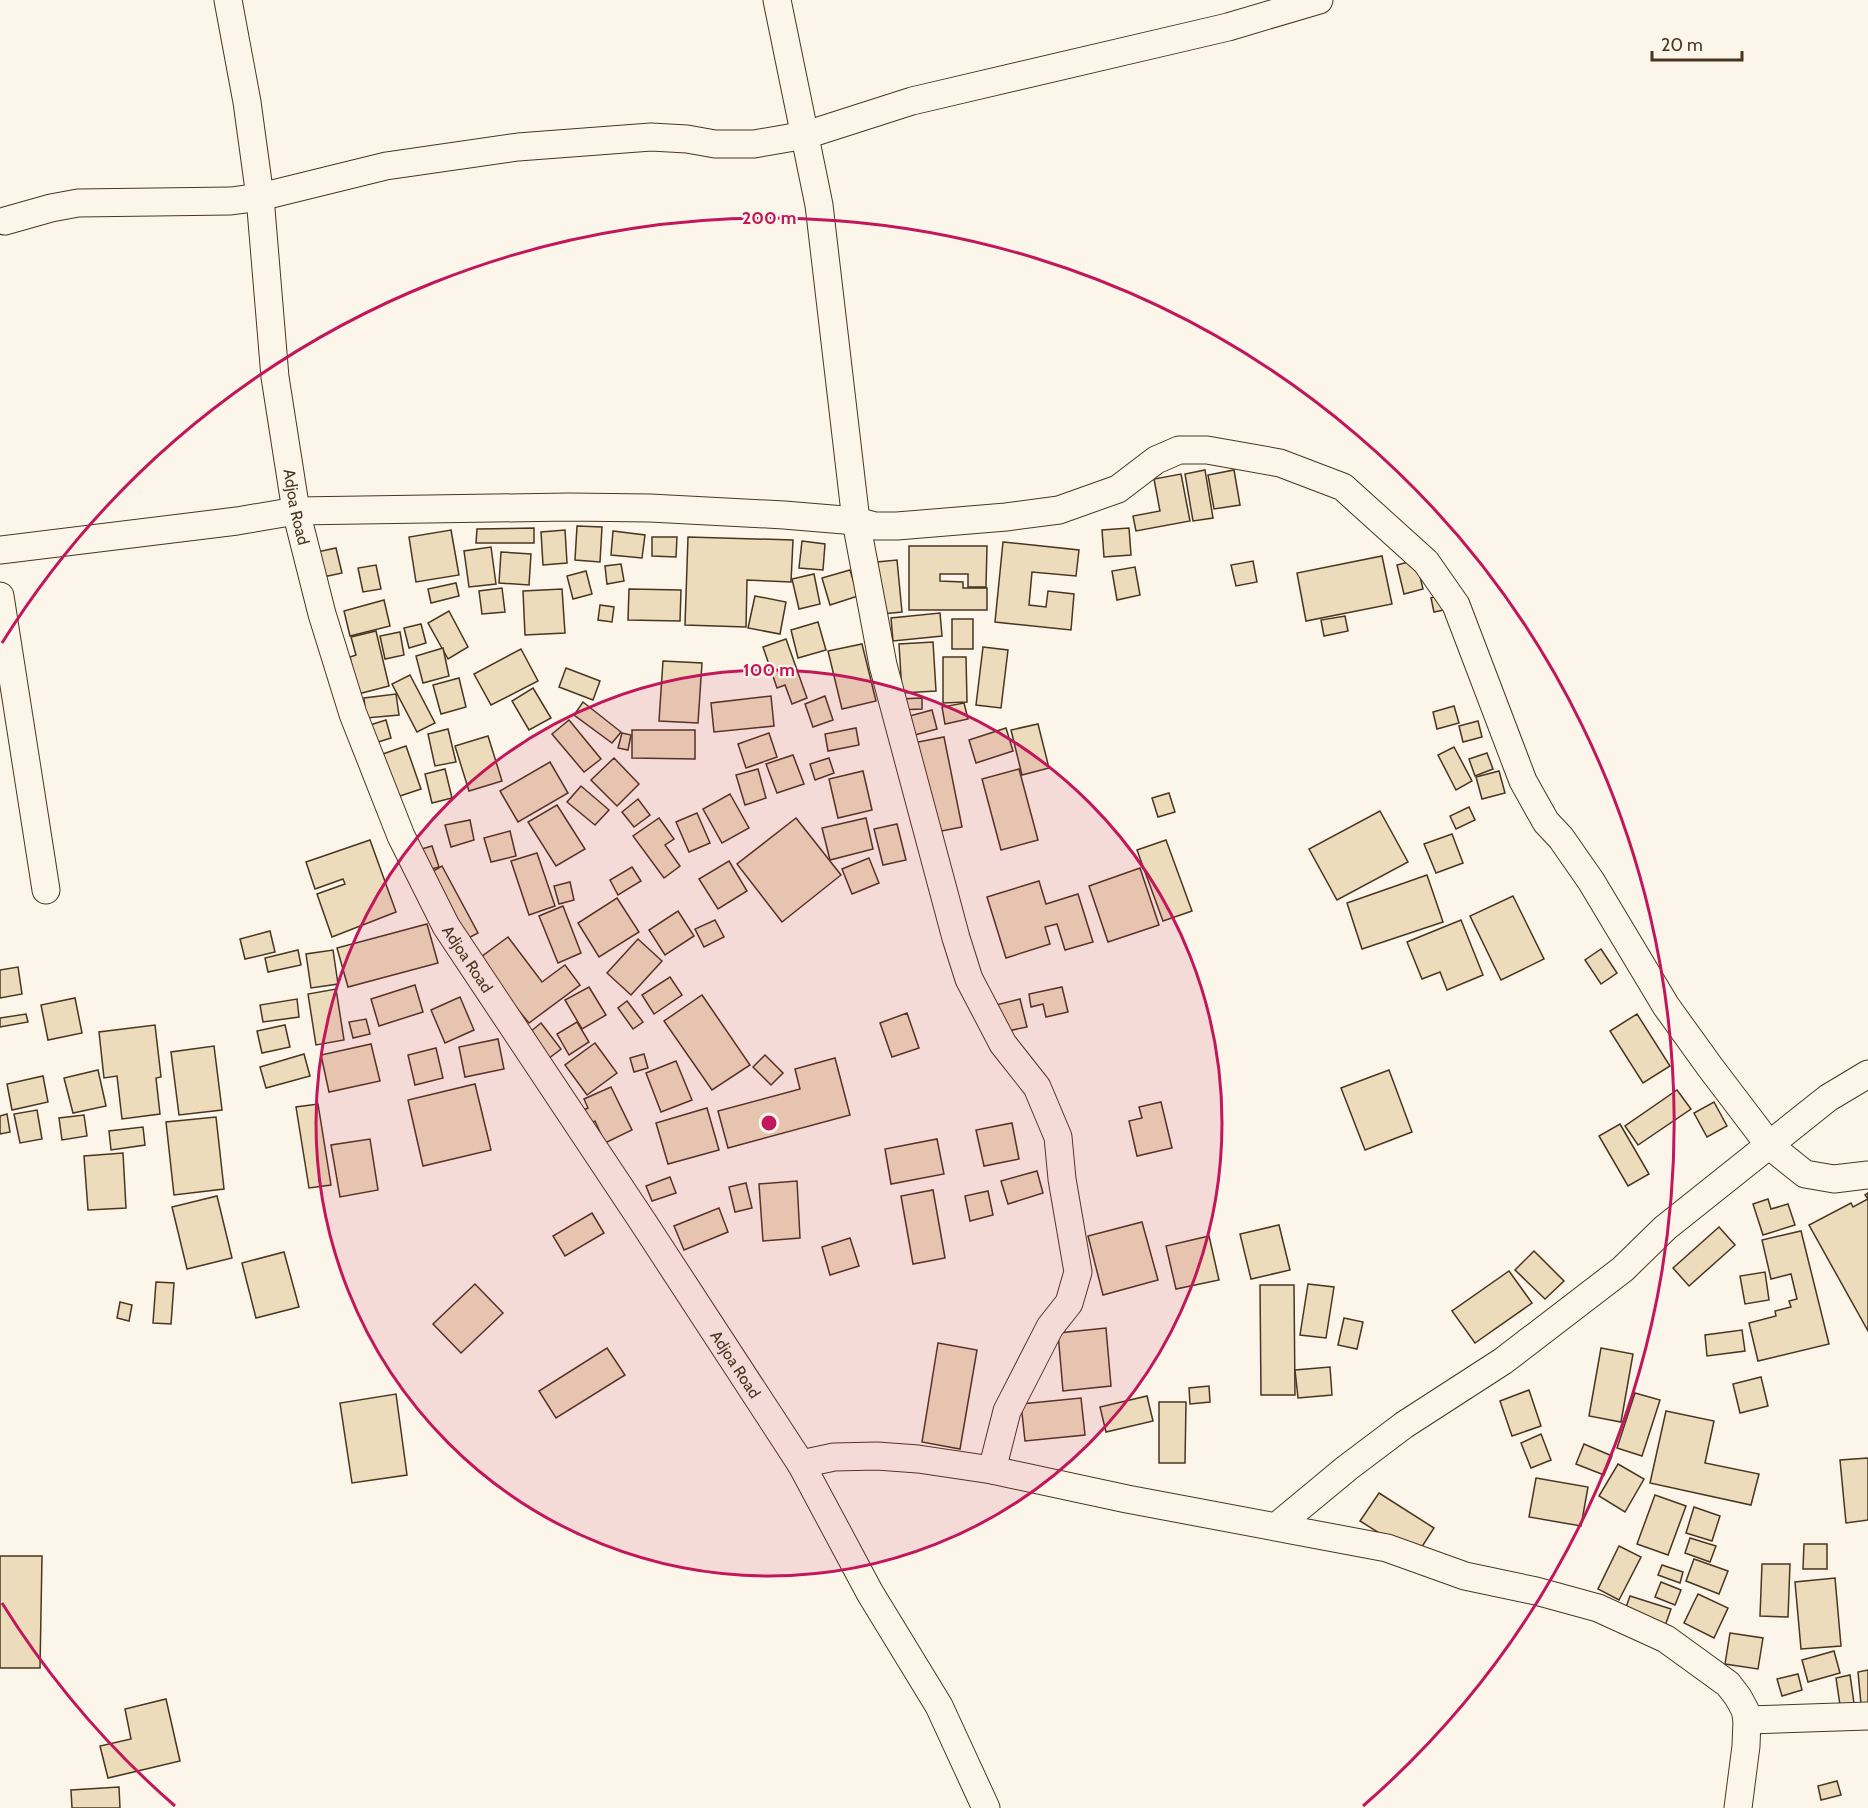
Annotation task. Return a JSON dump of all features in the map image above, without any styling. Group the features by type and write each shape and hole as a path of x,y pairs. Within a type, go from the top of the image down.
{"street":[{"name":"Adjoa Road","path":"228,0 247,102 260,198 275,377 296,511 322,614 353,714 401,836 446,926 801,1464 870,1593 939,1706 986,1808"},
{"path":"777,0 819,205 856,521 884,665 956,938 969,979 1003,1044 1037,1087 1058,1137 1062,1179 1078,1272 1069,1303 1050,1327 1007,1411 992,1470"},
{"path":"5,221 78,203 231,201 260,198 386,166 518,147 651,137 715,144 754,144 806,135 912,101 1228,27 1319,0"},
{"path":"0,550 226,523 296,511 638,508 784,515 856,521 875,526 897,526 1059,510 1118,489 1156,460 1179,450 1208,450 1280,463 1343,487 1426,562 1456,604 1523,781 1546,822 1561,838 1591,881 1666,1006 1770,1146 1805,1174 1834,1179 1868,1175"},
{"path":"0,596 46,890"},
{"path":"1277,1526 1347,1468 1404,1425 1503,1361 1623,1269 1665,1228 1828,1098 1868,1074"},
{"path":"801,1464 834,1457 877,1456 918,1459 992,1470 1127,1499 1387,1548 1465,1576 1536,1591 1598,1608 1666,1639 1728,1684 1738,1697 1747,1720 1738,1808"},
{"path":"1747,1720 1868,1716"}],"building":[{"path":"1205,470 1213,518 1193,521 1185,474"},
{"path":"1234,470 1240,505 1214,509 1208,475"},
{"path":"1181,474 1190,521 1136,531 1133,516 1160,511 1154,479"},
{"path":"577,526 602,527 600,562 575,560"},
{"path":"534,528 534,543 476,543 477,529"},
{"path":"1129,528 1131,555 1104,557 1102,530"},
{"path":"451,530 459,575 416,582 409,537"},
{"path":"565,530 567,563 543,565 541,532"},
{"path":"613,531 645,535 642,558 611,555"},
{"path":"652,537 677,537 676,557 652,556"},
{"path":"688,537 793,540 791,582 747,580 746,627 685,625"},
{"path":"802,541 825,544 823,570 799,568"},
{"path":"1003,542 1079,550 1076,576 1032,572 1029,605 1046,607 1048,591 1074,594 1071,630 995,622"},
{"path":"909,546 987,546 986,587 968,587 968,574 940,574 940,581 963,582 963,588 987,588 987,610 909,610"},
{"path":"491,547 496,584 469,587 464,551"},
{"path":"336,548 342,573 323,577 317,552"},
{"path":"501,552 531,554 529,585 499,583"},
{"path":"1382,556 1392,604 1306,621 1297,573"},
{"path":"897,560 902,612 882,614 877,562"},
{"path":"1416,560 1423,589 1404,594 1397,565"},
{"path":"1253,561 1257,582 1236,586 1231,565"},
{"path":"621,564 624,581 607,584 605,566"},
{"path":"376,565 381,589 363,592 358,568"},
{"path":"1135,567 1140,595 1117,600 1112,571"},
{"path":"850,570 858,596 830,605 822,578"},
{"path":"586,571 592,594 573,599 567,576"},
{"path":"814,574 820,604 799,609 792,579"},
{"path":"456,583 459,596 431,603 428,589"},
{"path":"502,588 505,612 482,614 479,591"},
{"path":"562,589 565,633 525,635 523,591"},
{"path":"629,589 681,590 680,621 628,620"},
{"path":"1440,595 1444,610 1434,612 1431,598"},
{"path":"755,596 786,602 780,634 748,628"},
{"path":"384,600 390,626 350,636 344,611"},
{"path":"600,605 614,607 612,622 598,620"},
{"path":"449,611 468,647 448,659 428,623"},
{"path":"940,613 942,636 893,641 891,618"},
{"path":"1345,616 1348,631 1324,636 1321,620"},
{"path":"952,619 973,619 973,649 952,649"},
{"path":"818,622 826,650 798,658 791,630"},
{"path":"421,624 426,643 409,648 404,628"},
{"path":"376,631 389,686 358,694 350,657 356,655 351,637"},
{"path":"400,632 404,655 385,659 380,636"},
{"path":"786,639 807,698 792,704 785,685 777,688 763,647"},
{"path":"933,642 936,691 902,693 899,644"},
{"path":"862,644 876,701 842,709 828,651"},
{"path":"983,647 1008,650 1001,708 976,705"},
{"path":"443,648 449,676 423,683 416,656"},
{"path":"521,649 538,681 491,705 474,674"},
{"path":"943,657 966,657 967,702 943,703"},
{"path":"663,661 702,663 698,723 659,721"},
{"path":"566,668 600,681 593,700 559,687"},
{"path":"410,675 435,723 417,732 392,684"},
{"path":"459,678 466,707 441,714 433,685"},
{"path":"533,688 551,718 529,730 512,701"},
{"path":"396,694 399,715 366,718 364,698"},
{"path":"771,696 774,726 714,732 711,703"},
{"path":"825,696 833,720 813,727 805,704"},
{"path":"922,698 922,709 899,710 899,699"},
{"path":"583,702 621,732 612,743 574,715"},
{"path":"964,703 968,719 945,724 942,707"},
{"path":"1454,706 1459,723 1437,729 1433,712"},
{"path":"932,710 937,729 911,736 906,717"},
{"path":"386,720 391,738 375,743 370,725"},
{"path":"569,720 601,759 584,772 552,734"},
{"path":"1478,721 1482,737 1463,742 1459,726"},
{"path":"1038,724 1049,768 1022,775 1011,730"},
{"path":"856,728 859,745 828,751 825,734"},
{"path":"1006,728 1013,751 976,763 969,740"},
{"path":"448,729 456,762 435,766 428,734"},
{"path":"632,730 695,730 695,759 632,758"},
{"path":"622,733 631,735 628,750 618,748"},
{"path":"769,733 777,757 746,768 738,744"},
{"path":"488,736 502,781 469,791 455,746"},
{"path":"944,737 962,827 931,833 913,743"},
{"path":"406,746 421,789 391,799 377,756"},
{"path":"1454,747 1472,781 1456,790 1438,755"},
{"path":"1487,753 1493,769 1475,776 1469,759"},
{"path":"793,755 804,784 777,793 766,764"},
{"path":"614,758 639,784 617,806 591,780"},
{"path":"829,758 834,773 815,780 810,764"},
{"path":"550,762 568,793 518,822 500,791"},
{"path":"445,769 452,798 432,803 425,774"},
{"path":"758,769 766,798 745,805 736,775"},
{"path":"1019,769 1038,840 1001,850 982,779"},
{"path":"863,771 872,810 838,818 829,779"},
{"path":"1499,771 1505,793 1482,799 1476,777"},
{"path":"581,786 609,810 595,825 567,802"},
{"path":"1169,793 1175,812 1158,817 1152,798"},
{"path":"730,794 749,828 722,843 703,809"},
{"path":"638,799 650,815 634,827 622,812"},
{"path":"557,805 585,849 556,866 528,822"},
{"path":"1469,807 1475,820 1456,829 1450,816"},
{"path":"1380,811 1408,862 1337,900 1309,849"},
{"path":"697,813 710,843 689,852 676,822"},
{"path":"659,818 674,839 665,845 680,866 664,878 633,836"},
{"path":"796,818 841,875 782,922 737,864"},
{"path":"866,818 873,849 830,860 822,828"},
{"path":"470,820 474,840 451,847 445,825"},
{"path":"897,824 906,860 883,865 874,829"},
{"path":"510,831 516,856 491,862 484,838"},
{"path":"1452,834 1463,863 1436,873 1424,844"},
{"path":"370,840 396,912 332,937 317,894 345,884 343,879 315,889 306,862"},
{"path":"1166,840 1192,911 1163,921 1137,850"},
{"path":"432,846 439,867 421,872 415,851"},
{"path":"537,853 555,906 529,915 511,861"},
{"path":"869,858 879,883 852,894 842,869"},
{"path":"729,861 747,891 718,909 699,879"},
{"path":"442,866 478,933 463,941 428,874"},
{"path":"632,867 641,881 618,895 610,880"},
{"path":"1140,868 1159,925 1108,942 1089,886"},
{"path":"1427,875 1443,922 1362,949 1347,903"},
{"path":"1039,881 1046,904 1078,894 1093,942 1065,950 1057,924 1045,927 1050,944 1006,958 987,897"},
{"path":"570,882 574,900 559,904 554,886"},
{"path":"1513,896 1544,959 1501,980 1470,916"},
{"path":"617,898 639,932 599,957 578,923"},
{"path":"563,906 581,953 558,963 539,916"},
{"path":"678,911 694,936 665,955 649,930"},
{"path":"715,920 724,937 704,947 695,929"},
{"path":"1461,920 1483,975 1447,990 1440,972 1422,979 1407,942"},
{"path":"427,924 438,963 348,987 337,948"},
{"path":"270,931 275,952 245,959 240,939"},
{"path":"508,937 542,982 565,965 580,985 529,1023 477,960"},
{"path":"638,939 662,961 631,995 607,973"},
{"path":"1601,949 1617,973 1601,984 1585,960"},
{"path":"298,950 301,965 268,972 265,958"},
{"path":"333,950 338,984 311,988 306,954"},
{"path":"18,967 22,994 0,998 0,970"},
{"path":"670,977 682,995 654,1014 642,995"},
{"path":"415,985 423,1012 379,1026 371,999"},
{"path":"589,987 606,1015 582,1029 565,1000"},
{"path":"1062,987 1068,1012 1046,1017 1043,1004 1031,1007 1029,994"},
{"path":"336,989 344,1040 316,1045 308,994"},
{"path":"702,995 750,1065 712,1090 664,1021"},
{"path":"460,997 474,1030 445,1043 431,1010"},
{"path":"75,998 82,1033 48,1040 41,1005"},
{"path":"297,999 299,1017 263,1022 260,1005"},
{"path":"1020,999 1027,1027 1003,1032 996,1005"},
{"path":"627,1001 643,1022 633,1029 618,1008"},
{"path":"907,1013 919,1048 892,1057 880,1023"},
{"path":"26,1014 28,1022 0,1027 0,1018"},
{"path":"1637,1014 1670,1066 1643,1083 1610,1031"},
{"path":"366,1019 370,1034 353,1038 349,1022"},
{"path":"577,1022 589,1042 569,1055 557,1034"},
{"path":"541,1023 561,1049 544,1062 524,1037"},
{"path":"155,1025 161,1077 156,1078 160,1114 122,1119 117,1076 104,1078 99,1032"},
{"path":"285,1025 290,1047 262,1053 257,1031"},
{"path":"498,1039 504,1069 465,1077 459,1047"},
{"path":"595,1043 617,1073 587,1095 565,1065"},
{"path":"371,1044 380,1081 329,1092 321,1055"},
{"path":"214,1046 222,1110 179,1115 171,1052"},
{"path":"436,1048 443,1078 415,1085 408,1055"},
{"path":"304,1054 310,1076 266,1088 260,1067"},
{"path":"644,1054 648,1068 634,1072 630,1058"},
{"path":"765,1055 783,1073 771,1085 753,1067"},
{"path":"835,1058 850,1115 728,1148 718,1111 800,1089 795,1069"},
{"path":"676,1061 692,1100 661,1112 646,1073"},
{"path":"98,1070 106,1106 73,1113 64,1078"},
{"path":"1389,1070 1412,1132 1365,1150 1341,1088"},
{"path":"43,1076 48,1102 12,1110 7,1084"},
{"path":"475,1084 491,1150 423,1166 408,1100"},
{"path":"611,1087 632,1130 605,1143 595,1121 588,1125 581,1111 588,1108 584,1099"},
{"path":"1677,1090 1691,1109 1638,1145 1625,1126"},
{"path":"1161,1102 1172,1148 1137,1156 1129,1121 1142,1118 1139,1107"},
{"path":"1714,1102 1727,1126 1707,1137 1694,1113"},
{"path":"318,1104 331,1185 309,1188 296,1107"},
{"path":"707,1108 719,1150 668,1164 656,1123"},
{"path":"37,1110 42,1139 20,1143 14,1114"},
{"path":"7,1114 10,1132 0,1134 0,1116"},
{"path":"84,1115 87,1136 62,1140 59,1118"},
{"path":"216,1117 224,1189 174,1195 166,1122"},
{"path":"1012,1123 1019,1159 984,1166 976,1130"},
{"path":"1620,1124 1649,1174 1628,1186 1599,1136"},
{"path":"143,1127 145,1145 111,1150 109,1131"},
{"path":"370,1139 378,1190 340,1197 331,1145"},
{"path":"937,1139 944,1174 891,1184 885,1149"},
{"path":"123,1153 126,1208 88,1210 84,1156"},
{"path":"1037,1171 1043,1193 1008,1204 1001,1181"},
{"path":"670,1177 676,1193 652,1201 646,1186"},
{"path":"797,1181 800,1238 763,1241 759,1184"},
{"path":"746,1183 752,1208 735,1212 729,1187"},
{"path":"933,1190 945,1258 913,1264 901,1196"},
{"path":"988,1191 993,1215 970,1221 965,1196"},
{"path":"217,1196 232,1258 187,1269 172,1207"},
{"path":"1768,1199 1771,1209 1788,1204 1795,1225 1763,1235 1753,1204"},
{"path":"1868,1199 1868,1331 1809,1225 1851,1203 1853,1207"},
{"path":"719,1208 728,1232 684,1250 674,1226"},
{"path":"592,1213 604,1233 565,1256 553,1236"},
{"path":"1142,1222 1158,1280 1103,1295 1088,1236"},
{"path":"1279,1225 1290,1270 1251,1279 1240,1234"},
{"path":"1719,1227 1735,1245 1689,1286 1673,1268"},
{"path":"1801,1231 1829,1344 1758,1361 1749,1323 1776,1316 1775,1311 1791,1307 1789,1301 1797,1299 1791,1274 1771,1279 1762,1240"},
{"path":"1209,1236 1219,1280 1176,1289 1166,1246"},
{"path":"850,1238 859,1266 830,1275 822,1247"},
{"path":"1534,1251 1564,1281 1545,1299 1515,1270"},
{"path":"284,1252 299,1307 256,1318 242,1263"},
{"path":"1509,1271 1532,1303 1475,1343 1452,1311"},
{"path":"1765,1272 1769,1300 1745,1304 1740,1276"},
{"path":"156,1282 174,1283 171,1324 153,1323"},
{"path":"475,1284 503,1313 461,1353 433,1324"},
{"path":"1308,1284 1334,1287 1326,1338 1300,1335"},
{"path":"1260,1285 1294,1285 1295,1395 1261,1395"},
{"path":"120,1302 132,1305 129,1321 117,1318"},
{"path":"1344,1318 1363,1322 1357,1349 1338,1345"},
{"path":"1106,1328 1111,1386 1063,1391 1058,1333"},
{"path":"1742,1330 1745,1351 1707,1356 1705,1335"},
{"path":"938,1343 977,1350 960,1449 922,1442"},
{"path":"607,1348 625,1375 556,1418 539,1391"},
{"path":"1601,1348 1633,1354 1621,1422 1589,1416"},
{"path":"1330,1367 1332,1395 1298,1398 1295,1370"},
{"path":"1761,1377 1768,1406 1740,1413 1733,1384"},
{"path":"1209,1386 1210,1402 1190,1404 1189,1388"},
{"path":"1529,1390 1541,1426 1512,1436 1500,1401"},
{"path":"1635,1393 1660,1400 1642,1456 1617,1448"},
{"path":"396,1394 407,1475 352,1483 340,1403"},
{"path":"1147,1396 1153,1421 1106,1432 1100,1407"},
{"path":"1081,1398 1085,1435 1025,1441 1021,1404"},
{"path":"1159,1402 1186,1402 1185,1463 1159,1463"},
{"path":"1666,1411 1714,1421 1705,1463 1759,1474 1751,1505 1650,1483"},
{"path":"1541,1434 1551,1460 1531,1468 1521,1443"},
{"path":"1584,1444 1612,1456 1604,1475 1576,1464"},
{"path":"1868,1458 1868,1520 1846,1523 1840,1460"},
{"path":"1618,1464 1644,1479 1625,1512 1599,1496"},
{"path":"1536,1478 1588,1487 1581,1526 1529,1517"},
{"path":"1379,1493 1434,1528 1416,1556 1360,1521"},
{"path":"1655,1495 1686,1506 1668,1555 1637,1544"},
{"path":"1694,1507 1720,1516 1712,1541 1686,1533"},
{"path":"1690,1538 1716,1546 1710,1562 1685,1553"},
{"path":"1804,1544 1827,1544 1827,1569 1803,1569"},
{"path":"1619,1546 1641,1557 1619,1600 1598,1589"},
{"path":"0,1556 42,1556 40,1668 0,1668"},
{"path":"1694,1559 1728,1571 1719,1594 1686,1581"},
{"path":"1762,1564 1790,1564 1788,1617 1760,1616"},
{"path":"1662,1565 1683,1572 1680,1583 1658,1575"},
{"path":"1835,1578 1841,1646 1801,1649 1795,1582"},
{"path":"1661,1582 1681,1590 1675,1605 1655,1597"},
{"path":"1698,1594 1728,1608 1714,1638 1684,1623"},
{"path":"1630,1596 1671,1609 1665,1626 1624,1613"},
{"path":"1730,1633 1763,1638 1758,1669 1725,1664"},
{"path":"1834,1651 1840,1673 1808,1682 1802,1660"},
{"path":"1868,1670 1868,1703 1861,1704 1858,1672"},
{"path":"1798,1674 1802,1690 1782,1696 1777,1679"},
{"path":"1850,1675 1854,1703 1840,1705 1836,1678"},
{"path":"166,1699 180,1761 108,1778 100,1746 131,1739 125,1709"},
{"path":"1837,1781 1841,1795 1821,1800 1818,1786"},
{"path":"119,1787 120,1808 72,1808 71,1790"}]}
